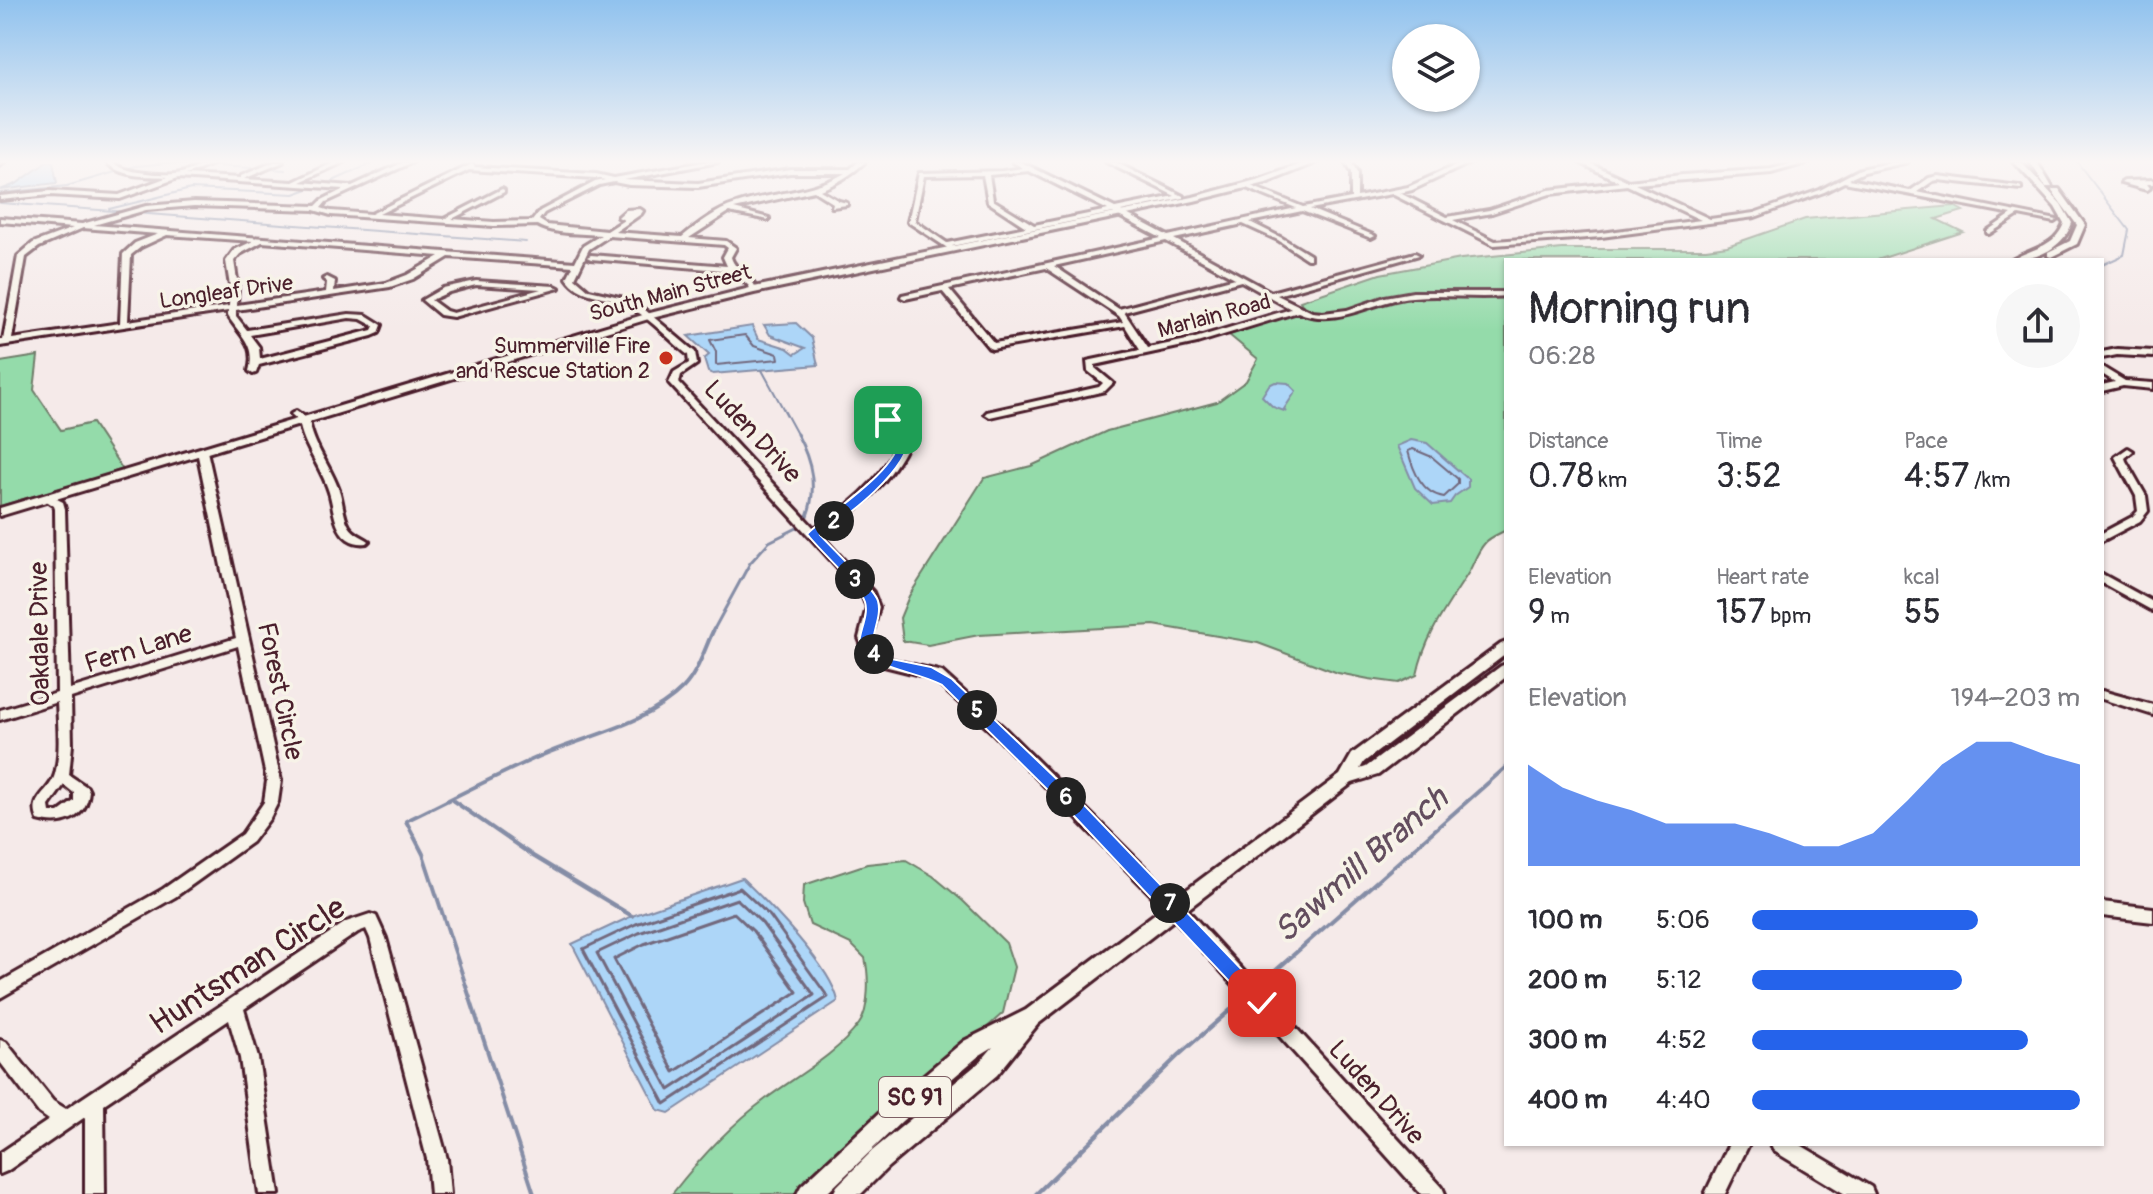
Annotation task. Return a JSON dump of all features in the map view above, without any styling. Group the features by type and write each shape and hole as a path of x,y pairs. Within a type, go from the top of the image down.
{"main road":[{"name":"South Main Street","path":"0,512 202,451 300,417 649,316 754,290 1089,218"},
{"path":"2021,258 2057,244 2068,223 2064,218"},
{"path":"2041,258 2074,242 2081,225 2077,218"},
{"path":"2057,244 2068,247"},
{"name":"SC 91","path":"1346,779 1358,758 1504,648"},
{"name":"SC 91","path":"809,1194 894,1114 972,1048 1033,1016 1177,910 1346,779 1372,771 1504,671"},
{"name":"SC 91","path":"845,1194 880,1159 989,1068 1033,1016"}],"street":[{"path":"3,342 23,255 36,245 108,218"},
{"path":"396,218 536,223 553,229 729,244 732,248 728,262 754,290"},
{"path":"444,221 450,218"},
{"path":"536,218 536,223"},
{"path":"685,238 715,218"},
{"path":"761,218 767,219"},
{"path":"910,218 949,247 1084,218"},
{"path":"1018,218 1032,227"},
{"path":"1127,218 1271,294 1295,311 1328,316 1404,296 1504,294"},
{"path":"905,297 1263,218"},
{"path":"1324,218 1371,236"},
{"path":"1446,219 1454,218"},
{"path":"1702,218 1709,221"},
{"path":"1446,219 1498,243 1734,218"},
{"path":"1989,232 2011,218"},
{"path":"2040,218 2054,220"},
{"path":"628,219 586,248 571,278 574,285 586,292 623,301 649,316"},
{"path":"0,220 576,264"},
{"path":"1244,222 1280,239 1307,257"},
{"path":"124,324 127,254 138,245 167,232"},
{"path":"246,333 359,316 378,325 373,332 255,367 257,351 236,323 230,308 234,289 230,259 261,239"},
{"name":"Longleaf Drive","path":"3,342 400,281 450,253"},
{"path":"1271,294 1415,255"},
{"path":"591,257 734,269"},
{"path":"1047,265 1119,311 1146,352"},
{"path":"327,279 331,281 330,294"},
{"path":"1119,311 1240,279"},
{"path":"555,288 480,282 458,286 426,300 443,313 453,315 574,285"},
{"path":"944,288 992,346 1129,323"},
{"name":"Marlain Road","path":"990,414 1102,389 1108,383 1091,369 1090,363 1146,352 1295,311"},
{"name":"Luden Drive","path":"649,316 694,357 693,364 674,377 674,383 872,599 873,615 865,638 871,652 889,663 926,670 947,682 1177,910 1435,1194"},
{"path":"317,321 334,344"},
{"path":"2104,355 2117,352 2153,354"},
{"path":"2104,371 2123,383"},
{"path":"2104,388 2123,383 2153,386"},
{"path":"300,417 334,490 342,524 352,537 363,541"},
{"path":"809,530 837,519 876,484 896,458 905,439 897,426"},
{"name":"Forest Circle","path":"0,991 185,883 231,850 258,825 271,802 274,781 202,451"},
{"path":"2104,537 2141,514 2147,497 2121,461 2120,457 2128,451"},
{"name":"Oakdale Drive","path":"47,498 59,504 60,509 65,728 62,777"},
{"path":"2104,579 2153,607"},
{"path":"2104,589 2115,585"},
{"name":"Fern Lane","path":"0,715 243,640"},
{"path":"2104,696 2153,710"},
{"path":"2104,909 2153,915"},
{"name":"Huntsman Circle","path":"0,1164 352,927 366,921 373,923 437,1159 440,1194"},
{"path":"234,1006 249,1058 269,1194"},
{"path":"0,1048 46,1107 67,1120"},
{"path":"95,1101 95,1194"},
{"path":"1715,1194 1738,1146"},
{"path":"1784,1146 1864,1194"}],"green space":[{"path":"1940,218 1936,219 1963,232 1883,258 1504,258 1504,531 1489,539 1479,551 1431,635 1417,675 1399,683 1369,679 1338,673 1258,643 1154,625 979,635 928,645 903,641 900,618 909,596 984,478 1031,466 1107,431 1217,402 1246,381 1258,359 1229,335 1305,310 1300,301 1380,274 1461,259 1562,249 1706,249 1727,246 1805,219"},
{"path":"38,356 34,390 61,430 92,423 123,470 0,506 0,362"},
{"path":"906,860 933,876 1006,943 1014,967 1003,1013 815,1194 672,1194 728,1131 753,1108 828,1055 863,1018 868,992 865,958 851,944 810,925 803,903 804,885 867,864"}],"water":[{"path":"796,323 812,338 818,365 713,374 708,372 704,359 709,355 688,336 752,326 758,339 787,348 795,354 805,348 770,335 764,325"},
{"path":"1275,382 1288,383 1296,391 1284,409 1287,412 1273,407 1262,396"},
{"path":"1411,440 1427,443 1468,479 1468,487 1450,503 1433,505 1415,488 1397,446"},
{"path":"742,878 812,954 833,987 838,1001 669,1113 658,1110 572,944 632,916"}],"waterway":[{"path":"199,218 526,242"},
{"name":"Sawmill Branch","path":"2104,264 2124,255 2129,230 2120,218"},
{"path":"762,370 797,435"},
{"path":"797,435 812,476 812,497 806,519"},
{"path":"714,630 750,563 769,542 799,527"},
{"path":"534,1194 423,854 406,821 532,760 654,710 688,682 714,630"},
{"name":"Sawmill Branch","path":"1257,987 1504,769"},
{"path":"452,800 533,856 632,916"},
{"name":"Sawmill Branch","path":"1036,1194 1179,1055 1245,997"}],"place":[{"name":"Summerville Fire and Rescue Station 2","path":"666,358"}],"route":[{"path":"888,420 900,420 897,426 905,434 904,444 896,458 876,484 850,508 829,526 813,534 872,599 873,615 866,630 866,645 871,652 889,663 926,670 947,682 1177,910 1262,1003"}]}
